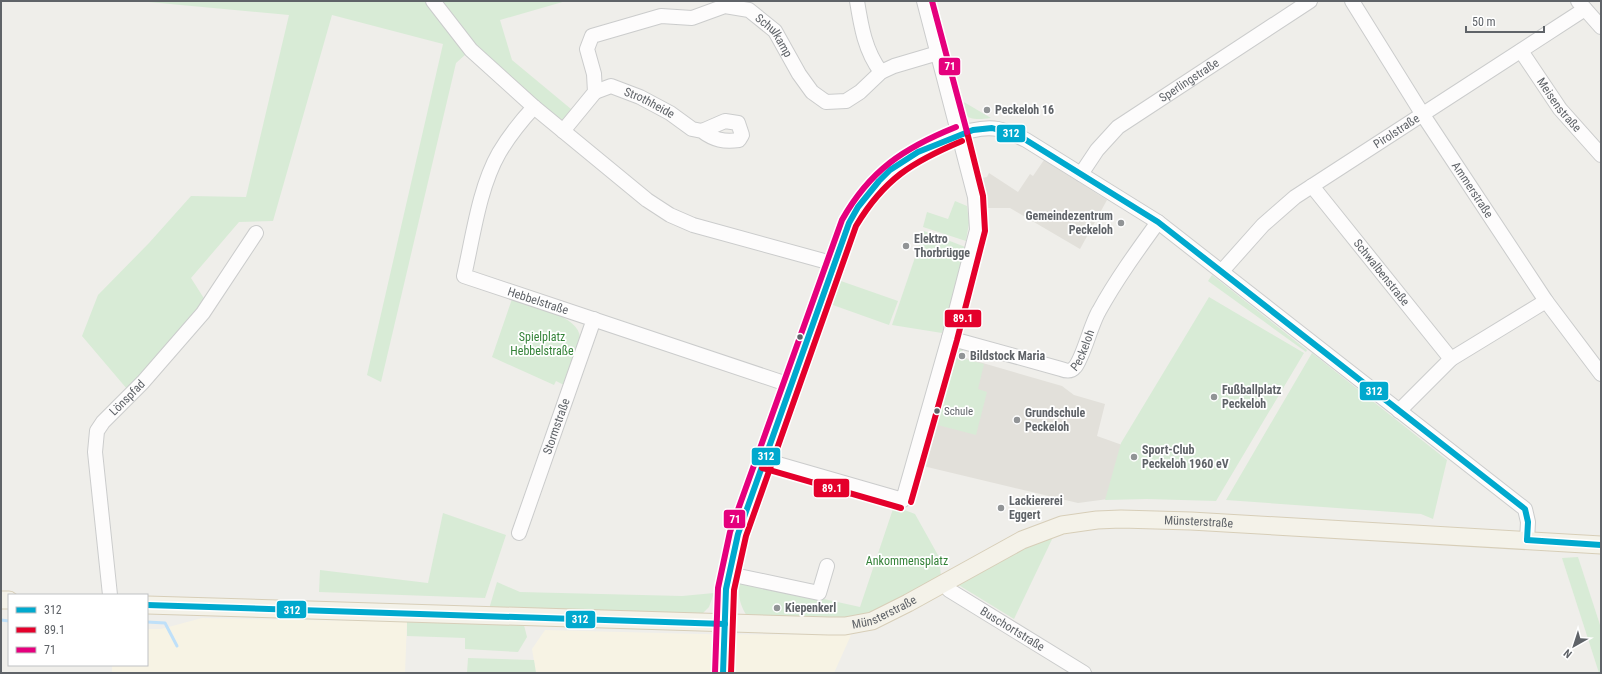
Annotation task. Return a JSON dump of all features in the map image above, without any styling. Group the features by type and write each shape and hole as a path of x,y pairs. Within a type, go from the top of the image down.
{"main road":[{"name":"Münsterstraße","path":"148,605 335,610 813,627 857,624 883,616 1022,540 1062,525 1097,520 1121,518 1191,521 1601,545"}],"street":[{"path":"433,1 471,50 534,107 648,200 670,215 692,225 835,264"},
{"path":"857,1 862,33 875,63 881,72"},
{"path":"764,460 903,500 949,338 976,230 976,196 924,1"},
{"name":"Sperlingstraße","path":"1081,174 1097,150 1118,127 1310,1"},
{"name":"Ammerstraße","path":"1352,1 1423,115 1546,300 1600,372"},
{"path":"1582,5 1601,27"},
{"name":"Pirolstraße","path":"1222,271 1263,225 1294,197 1521,51 1582,5"},
{"name":"Schulkamp","path":"594,92 594,74 587,49 592,36 661,16 692,18 725,6 749,10 774,31 799,74 812,92 826,102 846,101 860,92 881,72 894,66 938,53"},
{"name":"Meisenstraße","path":"1521,51 1560,109 1601,155"},
{"name":"Strothheide","path":"594,92 611,86 640,97 670,113 692,129 702,131"},
{"path":"563,131 594,92"},
{"name":"Hebbelstraße","path":"534,107 518,125 498,154 483,192 464,276 790,385"},
{"path":"723,673 726,624 726,589 738,534 790,385 857,208 882,176 901,161 925,148 959,134 986,128 1010,132 1158,222 1525,509 1528,522 1527,540"},
{"name":"Schwalbenstraße","path":"1312,186 1451,359"},
{"name":"Peckeloh","path":"949,338 1061,370 1072,370 1078,362 1098,312 1121,274 1158,222"},
{"name":"Lönspfad","path":"110,594 94,452 98,430 102,422 143,382 203,313 256,233"},
{"path":"1399,411 1451,359 1546,300"},
{"name":"Stormstraße","path":"519,533 594,319"},
{"path":"729,574 819,593 827,566"},
{"name":"Buschortstraße","path":"946,582 949,590 1084,673"}],"shaded area":[{"path":"1044,160 1107,200 1080,249 1010,208 983,208 978,179 987,177 989,173 1018,192 1030,174 1033,176"},
{"name":"Grundschule Peckeloh","path":"955,349 963,349 962,357 1062,386 1074,395 1105,404 1097,436 1125,446 1138,495 1078,503 923,466 950,358"},
{"path":"202,618 407,622 405,673 112,673 112,666 148,666 148,629 161,629"},
{"path":"545,630 700,634 851,635 834,673 536,673 532,649"}],"green space":[{"path":"138,1 566,1 500,20 512,60 571,109 561,122 475,46 456,63 381,382 367,375 443,44 332,15 273,221 239,222 191,278 205,300 127,389 82,336 98,295 149,243 191,196 246,197 289,15"},
{"path":"957,98 991,118 972,119 968,117 961,110"},
{"path":"955,201 967,206 969,223 966,241 923,227 927,212 948,219"},
{"path":"924,231 968,248 942,333 892,325"},
{"path":"1212,275 1307,350 1306,352 1208,281"},
{"path":"838,280 898,301 889,325 830,304"},
{"name":"Fußballplatz Peckeloh","path":"1209,297 1304,353 1216,501 1147,499 1105,500 1121,443"},
{"name":"Spielplatz Hebbelstraße","path":"512,299 553,312 572,323 578,330 580,343 564,385 556,381 554,385 492,357"},
{"path":"955,349 962,349 961,358 984,364 978,389 987,392 976,435 934,424 952,353"},
{"path":"1312,353 1447,460 1433,519 1421,514 1226,500"},
{"name":"Ankommensplatz","path":"894,506 915,514 939,557 941,577 871,615 851,619 747,616 740,599 739,580 860,607"},
{"path":"443,513 506,535 485,598 319,592 320,570 428,583"},
{"path":"1055,533 1014,619 957,584 1040,538"},
{"path":"1578,557 1601,628 1601,673 1599,673 1562,558"},
{"path":"497,582 520,592 682,596 714,593 709,607 699,617 610,614 573,609 536,611 489,609"},
{"path":"407,622 524,625 527,637 518,652 465,649 465,638 407,636"},
{"path":"468,658 534,660 536,673 467,673"}],"waterway":[{"path":"1,620 8,621"},
{"path":"148,622 165,623 177,646"}],"transit line":[{"name":"71","path":"932,1 967,132"},
{"name":"71","path":"715,673 718,588 730,532 842,220 864,187 890,163 904,152 920,143 956,127"},
{"name":"312","path":"723,673 726,589 738,534 849,223 858,207 890,170 918,152 973,130 992,128 1026,140 1158,222 1525,509 1528,522 1527,540"},
{"name":"89.1","path":"911,502 957,340 985,231 983,196 967,132"},
{"name":"89.1","path":"731,673 734,590 746,536 856,226 877,196 901,174 928,157 962,141"},
{"name":"89.1","path":"762,468 901,508"},
{"name":"312","path":"1527,540 1601,545"},
{"name":"312","path":"148,605 725,624"}],"place":[{"name":"Peckeloh 16","path":"987,110"},
{"name":"Gemeindezentrum Peckeloh","path":"1121,223"},
{"name":"Elektro Thorbrügge","path":"906,246"},
{"name":"Bildstock Maria","path":"962,356"},
{"name":"Fußballplatz Peckeloh","path":"1214,397"},
{"name":"Schule","path":"937,411"},
{"name":"Grundschule Peckeloh","path":"1017,420"},
{"name":"Sport-Club Peckeloh 1960 eV","path":"1134,457"},
{"name":"Lackiererei Eggert","path":"1001,508"},
{"name":"Kiepenkerl","path":"777,608"}]}
